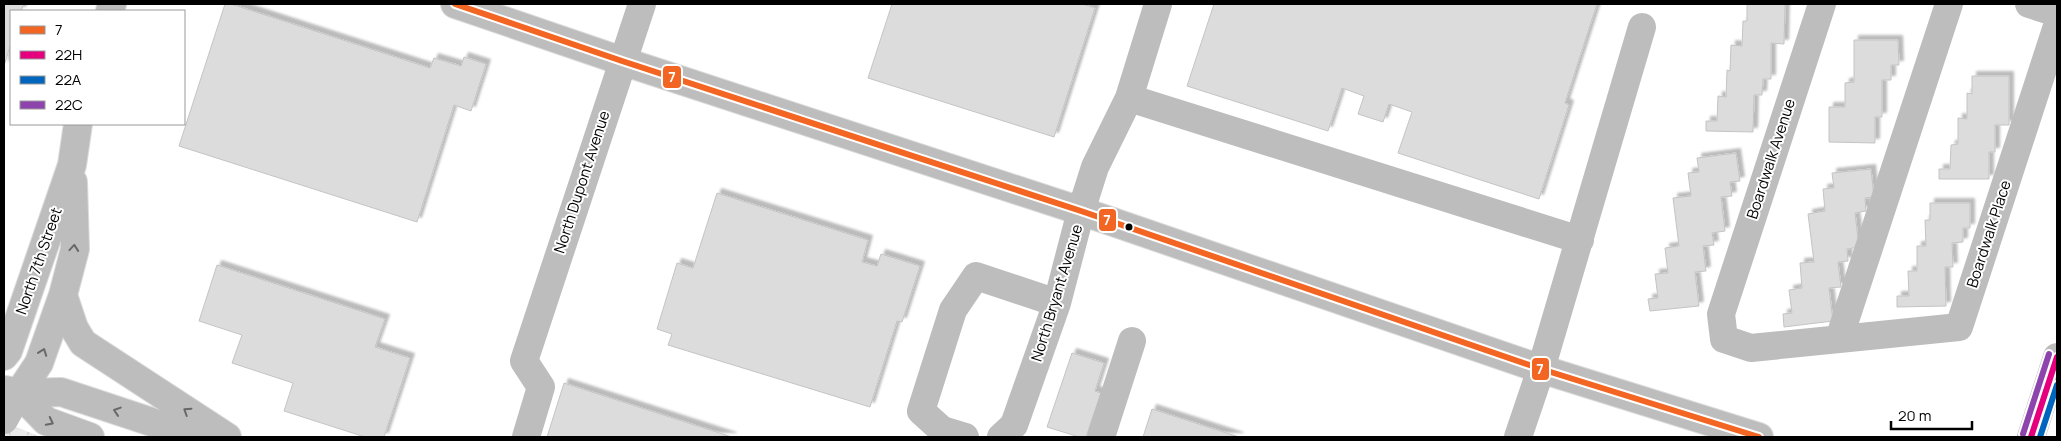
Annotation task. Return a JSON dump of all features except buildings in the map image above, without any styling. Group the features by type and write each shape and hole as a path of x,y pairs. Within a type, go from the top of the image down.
{"main road":[{"path":"455,4 622,61 1081,211 1541,369 1759,437"},
{"name":"North Dupont Avenue","path":"526,437 541,387 524,361 642,4"},
{"name":"North Bryant Avenue","path":"1001,437 1014,426 1057,303 1081,211 1095,167 1129,98 1158,4"},
{"name":"Boardwalk Avenue","path":"1721,314 1822,4"},
{"path":"1839,339 1949,4"},
{"path":"2029,4 2057,13"},
{"path":"1518,437 1541,369 1580,240 1642,26"},
{"name":"Boardwalk Place","path":"1721,314 1724,339 1750,348 1959,327 2057,26"},
{"path":"1129,98 1580,240"},
{"name":"North 7th Street","path":"4,420 11,391 39,363 63,295 75,249 72,165 78,125"},
{"name":"North 7th Street","path":"4,356 8,351 72,165"},
{"path":"953,434 921,411 953,310 976,276 1057,303"},
{"path":"63,295 74,328 83,343 227,437"},
{"path":"1101,437 1132,341"},
{"path":"2031,437 2057,357"},
{"path":"11,391 46,421 90,437"},
{"path":"11,391 61,392 197,437"}],"green space":[{"path":"4,422 41,437 4,437"}],"transit line":[{"name":"7","path":"455,4 622,61 1081,211 1541,369 1759,437"},
{"name":"22C","path":"2023,434 2049,354"},
{"name":"22H","path":"2031,437 2057,357"},
{"name":"22A","path":"2040,437 2057,385"}]}
